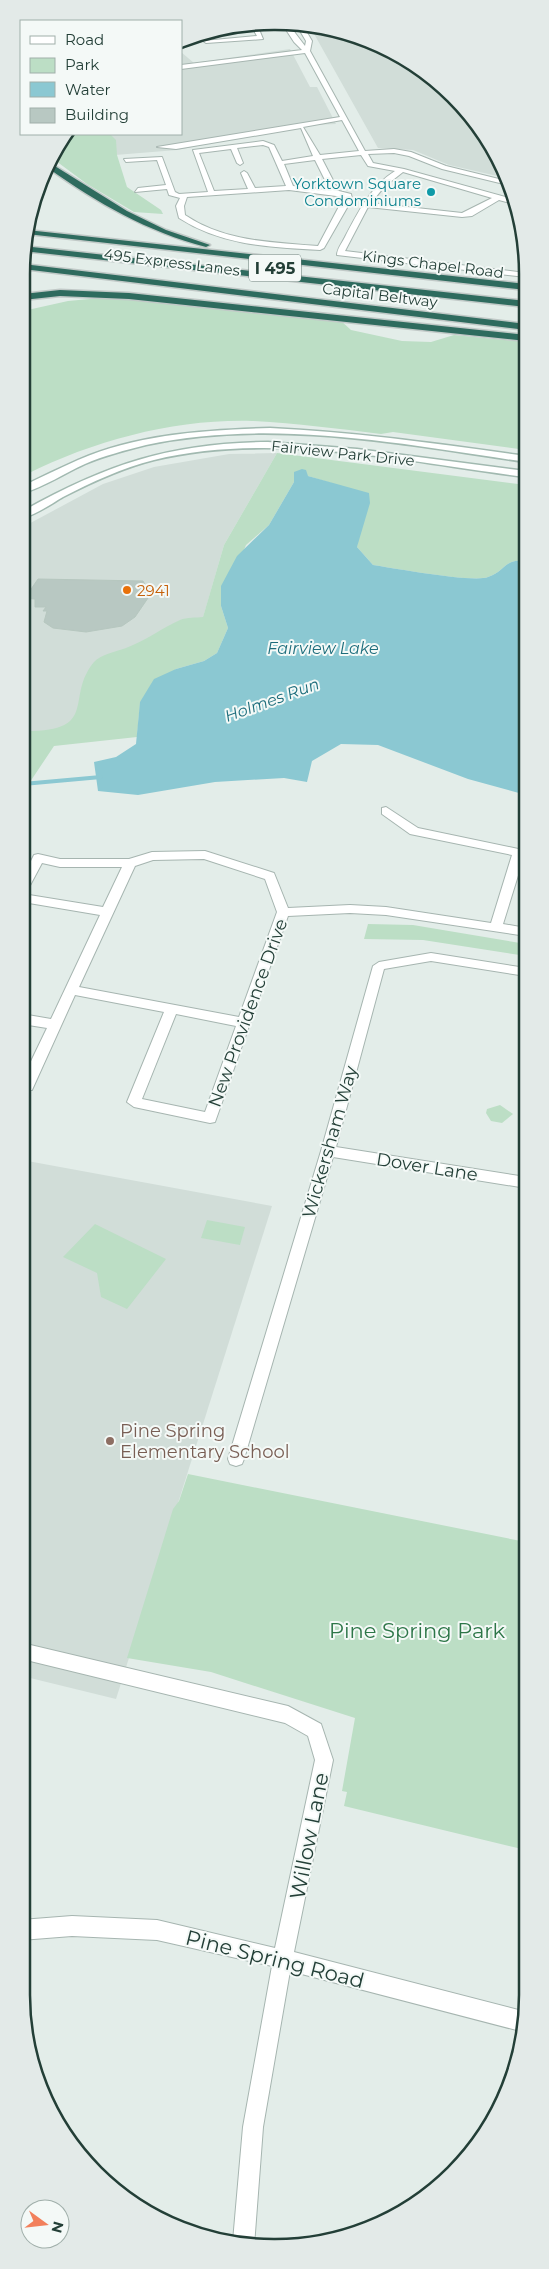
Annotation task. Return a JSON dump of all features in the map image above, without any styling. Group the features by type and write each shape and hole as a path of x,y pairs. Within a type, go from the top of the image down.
{"highway":[{"path":"54,168 102,202 155,229 216,247 308,264"},
{"path":"34,233 519,286"},
{"name":"Capital Beltway","path":"32,242 519,295"},
{"name":"495 Express Lanes","path":"32,249 519,303"},
{"name":"495 Express Lanes","path":"31,259 519,317"},
{"name":"Capital Beltway","path":"30,267 519,326"},
{"path":"60,280 340,310 387,310"},
{"path":"30,296 60,293 129,296 519,337"}],"main road":[{"name":"Fairview Park Drive","path":"30,486 73,464 113,450 161,439 223,431 281,430 321,432 519,459"},
{"name":"Fairview Park Drive","path":"30,511 75,486 127,465 163,454 226,446 263,445 315,448 519,473"}],"street":[{"path":"209,47 232,40 263,40 258,31"},
{"path":"290,31 308,54 370,165 402,170 507,200"},
{"path":"304,32 309,41 308,54"},
{"path":"206,40 216,61"},
{"path":"232,40 242,58"},
{"path":"182,67 279,54 308,54"},
{"path":"160,147 192,145 343,118"},
{"path":"303,129 332,186 331,192"},
{"path":"212,194 195,151 263,143 272,146 290,184 289,188"},
{"path":"233,146 240,162"},
{"path":"280,163 318,157 402,152 444,168 500,181"},
{"path":"126,160 160,158 174,195 184,196 289,188 344,194 348,199 320,248 243,240 204,229 182,216 180,206 184,196"},
{"path":"402,170 389,176 376,188 367,206 462,215 469,214 497,198"},
{"path":"244,173 252,190"},
{"path":"138,190 170,187"},
{"name":"Kings Chapel Road","path":"367,206 340,253 519,273"},
{"path":"386,811 414,831 519,853 496,927"},
{"path":"30,874 38,858 60,863 130,863 152,856 211,857 270,876 283,912"},
{"path":"30,1080 130,863"},
{"path":"30,899 106,912"},
{"name":"New Providence Drive","path":"172,1009 134,1102 210,1118 283,912 328,909 378,911 519,931"},
{"name":"Wickersham Way","path":"236,1459 328,1151 379,966 431,957 519,971"},
{"path":"72,990 245,1023"},
{"path":"30,1020 56,1025"},
{"name":"Dover Lane","path":"328,1151 519,1182"},
{"name":"Willow Lane","path":"30,1653 288,1715 315,1730 324,1760 271,2016 253,2127 245,2237"},
{"name":"Pine Spring Road","path":"30,1929 72,1926 157,1930 212,1941 283,1961 517,2020"}],"shaded area":[{"path":"314,33 338,38 383,55 410,71 436,91 458,113 478,139 498,176 449,165 413,150 378,148"},
{"path":"290,49 310,87 317,87 336,124 314,125 177,150 78,158 70,140 74,135 182,135 182,53 194,63"},
{"path":"277,453 224,545 195,645 121,733 30,748 30,523 103,484 154,467 229,454"},
{"name":"Pine Spring Elementary School","path":"30,1161 272,1206 116,1699 30,1678"}],"green space":[{"path":"74,135 111,135 116,140 117,155 127,187 161,210 163,214 134,212 87,184 57,162"},
{"path":"111,297 340,320 351,330 402,341 431,342 454,335 519,341 519,449 393,432 381,434 284,423 223,421 165,428 136,434 80,451 30,473 30,309 68,301"},
{"path":"277,453 519,484 519,561 509,563 494,575 488,577 467,578 373,565 357,547 358,536 331,483 308,476 294,482 269,525 246,545 221,606 228,628 217,653 204,661 176,669 140,702 137,737 54,746 30,782 30,731 47,730 63,726 72,719 86,675 94,662 104,655 140,642 180,620 203,617 224,545"},
{"path":"368,924 413,925 519,943 519,955 423,940 364,939"},
{"path":"500,1105 513,1114 502,1123 491,1121 486,1113 487,1109"},
{"path":"207,1220 245,1227 240,1245 201,1238"},
{"path":"95,1224 166,1259 127,1309 101,1297 97,1273 63,1257"},
{"name":"Pine Spring Park","path":"188,1474 519,1541 519,1848 344,1806 347,1792 342,1791 355,1718 211,1672 127,1658 173,1509 179,1501"}],"water":[{"name":"Fairview Lake","path":"302,469 306,470 308,476 369,493 370,503 357,547 373,565 451,577 480,578 494,575 509,563 519,561 519,793 468,779 378,745 341,744 312,761 307,782 284,778 215,782 138,795 98,791 94,762 116,757 136,744 140,702 154,679 176,669 204,661 217,653 228,628 221,606 221,586 237,556 269,525 294,482 294,472"}],"building":[{"path":"38,579 143,581 148,590 148,598 135,617 122,626 86,632 53,628 44,622 47,611 43,611 46,607 35,607 35,599 30,598 30,591"}],"waterway":[{"name":"Holmes Run","path":"30,783 101,777"}],"place":[{"name":"Yorktown Square Condominiums","path":"431,192"},
{"name":"2941","path":"127,590"},
{"name":"Pine Spring Elementary School","path":"110,1441"}]}
